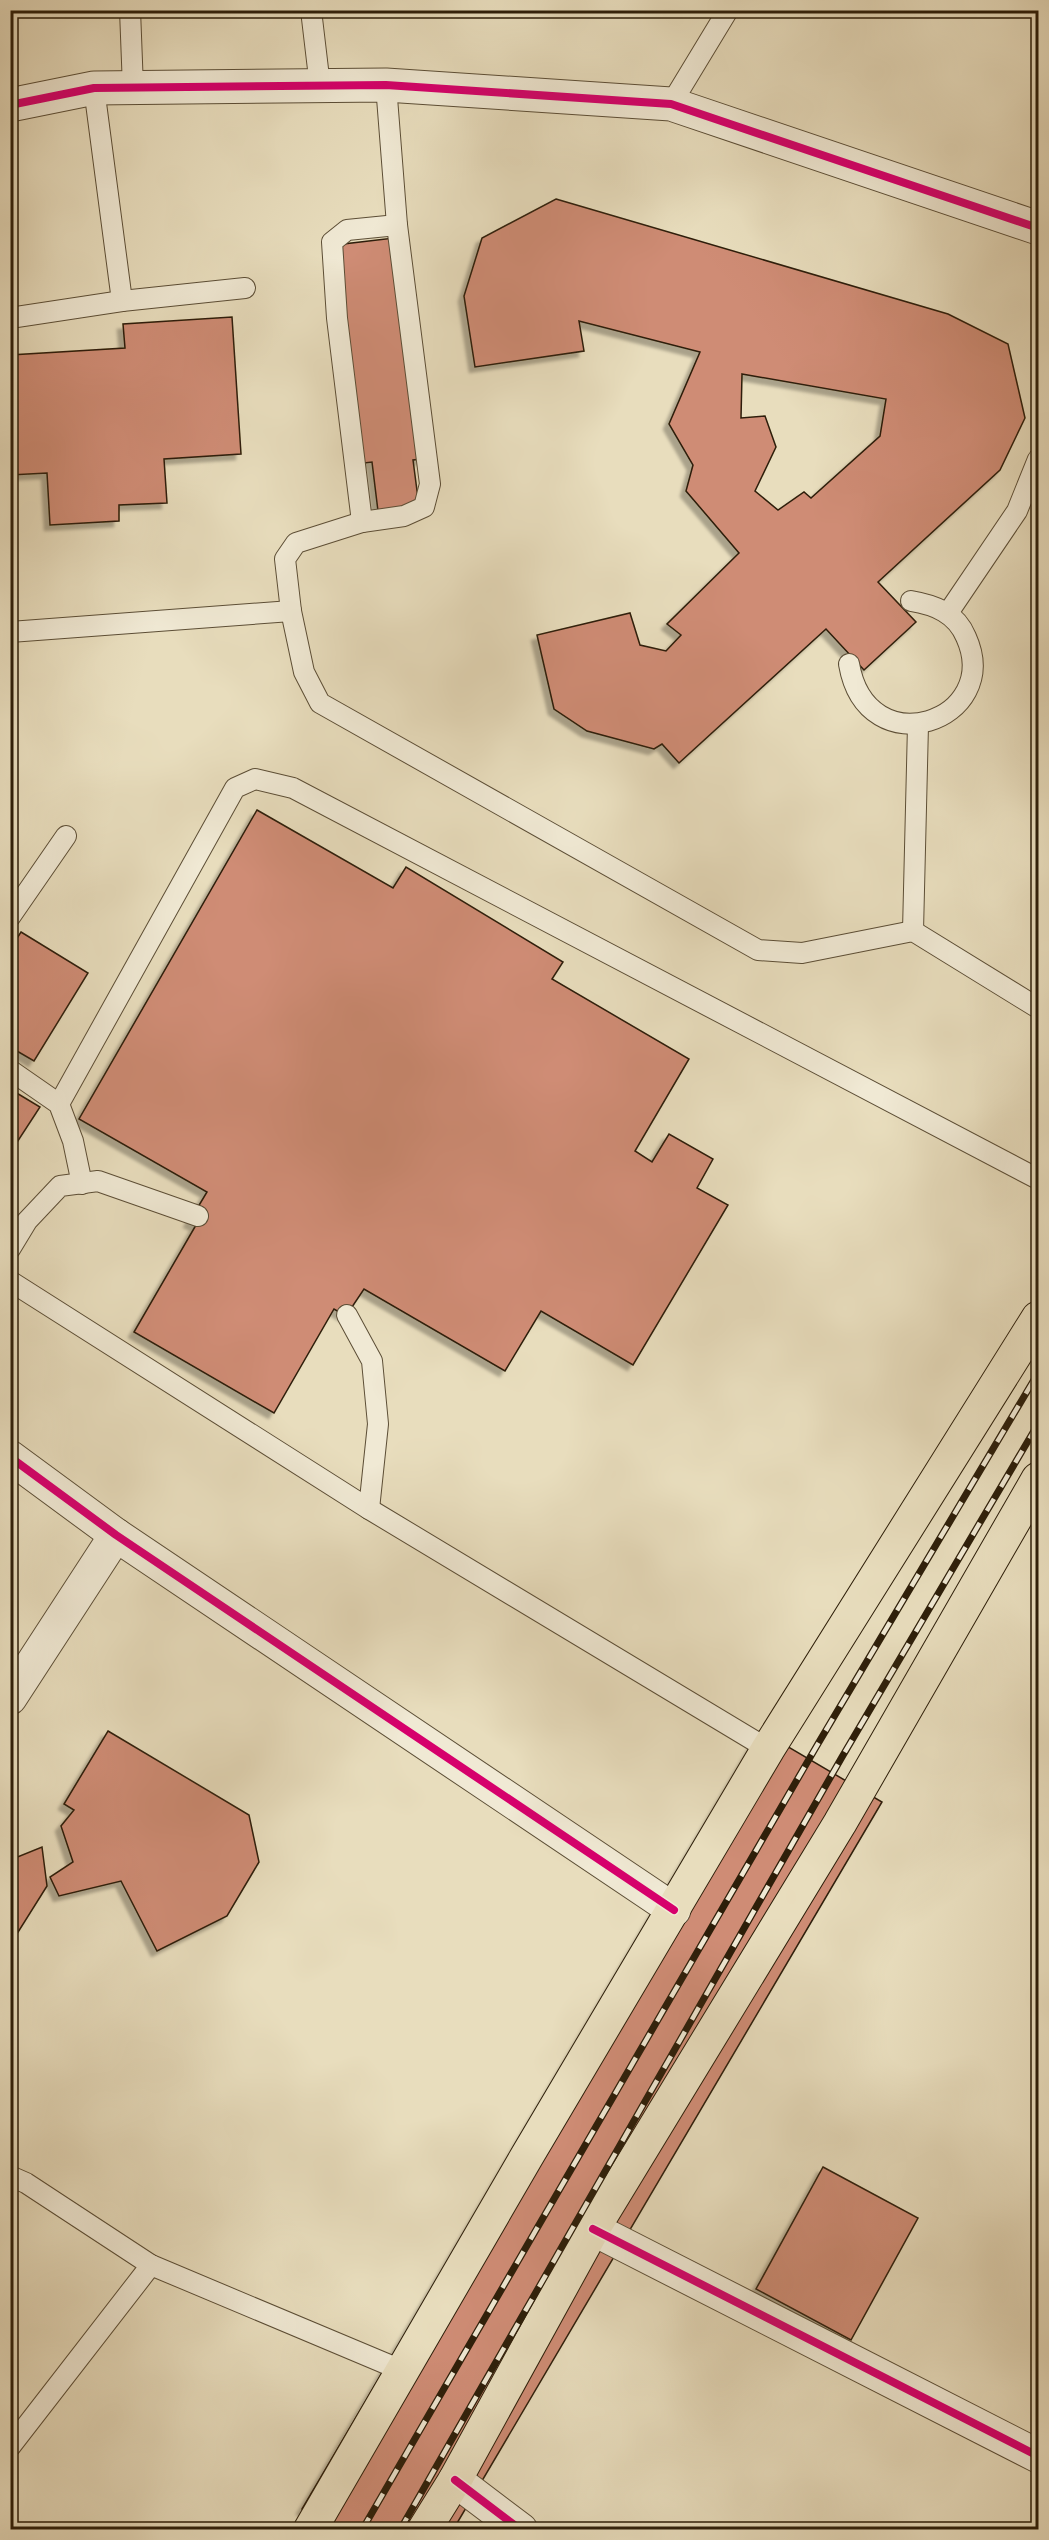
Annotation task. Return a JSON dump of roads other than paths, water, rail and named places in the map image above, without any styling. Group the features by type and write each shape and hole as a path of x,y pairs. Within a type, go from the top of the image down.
{"main road":[{"path":"310,2529 401,2370 768,1749 1038,1318"},
{"path":"424,2529 455,2480 593,2229 840,1823 1038,1479"}],"street":[{"path":"10,105 94,88 386,84 671,104 1038,228"},
{"path":"10,1457 116,1534 674,1910"},
{"path":"10,1698 116,1534"},
{"path":"593,2229 1038,2456"},
{"path":"455,2480 521,2529"}],"lane":[{"path":"130,10 133,88"},
{"path":"311,10 320,86"},
{"path":"671,104 728,10"},
{"path":"386,84 398,225 430,484 423,507 404,516 362,522 296,543 285,560 291,611 304,672 320,703 758,950 802,952 913,931 1038,1008"},
{"path":"94,88 122,301"},
{"path":"362,522 337,318 332,242 347,230 398,225"},
{"path":"10,318 122,301 245,288"},
{"path":"948,614 1017,511 1038,459"},
{"path":"849,664 857,693 878,715 897,723 918,725 938,718 955,706 967,689 973,669 971,648 963,629 948,614 931,604 911,602"},
{"path":"10,632 291,611"},
{"path":"913,931 918,725"},
{"path":"59,1104 235,788 255,779 293,788 1038,1179"},
{"path":"10,917 66,836"},
{"path":"10,1070 59,1104 73,1141 82,1184"},
{"path":"10,1249 27,1221 60,1186 98,1181 198,1216"},
{"path":"10,1281 369,1509 768,1749"},
{"path":"347,1314 372,1362 378,1424 369,1509"},
{"path":"10,2176 26,2183 151,2265 401,2370"},
{"path":"10,2447 151,2265"}],"railway":[{"path":"362,2530 819,1742 1038,1373"},
{"path":"400,2530 842,1757 1038,1424"}]}
